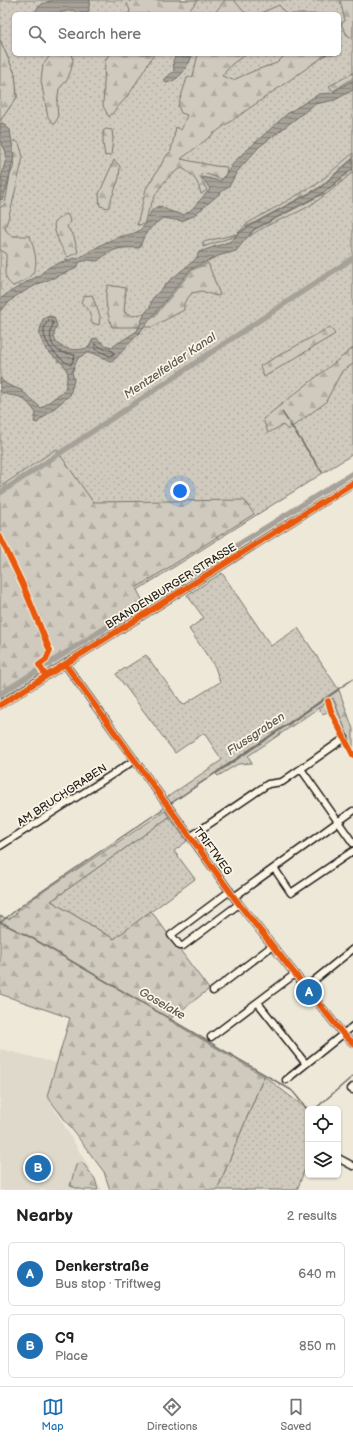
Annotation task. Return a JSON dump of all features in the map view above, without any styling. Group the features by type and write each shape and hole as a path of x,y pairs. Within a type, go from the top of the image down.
{"street":[{"name":"BRANDENBURGER STRASSE","path":"0,705 353,483"},
{"name":"TRIFTWEG","path":"65,664 234,897 343,1034 353,1043"},
{"path":"190,837 268,784 282,782 345,738"},
{"name":"AM BRUCHGRABEN","path":"0,846 135,760"},
{"path":"301,769 353,843"},
{"path":"234,897 353,811"},
{"path":"274,868 291,893 353,851"},
{"path":"230,891 171,935 180,946 183,946 240,904"},
{"path":"213,991 272,946"},
{"path":"306,987 353,949"},
{"path":"211,1037 295,974"},
{"path":"258,1003 306,1064"},
{"path":"286,1080 353,1026"},
{"path":"341,1160 353,1166"}],"shaded area":[{"path":"0,1049 60,1064 47,1096 102,1190 0,1190"}],"green space":[{"path":"0,0 353,0 353,454 136,591 0,488 0,121 17,97 15,74 0,40"},
{"path":"131,0 198,0 188,12 130,12 127,4"},
{"path":"225,0 234,0 244,12 216,12"},
{"path":"340,0 353,0 353,38 347,35 341,24 345,21"},
{"path":"279,5 284,12 263,12"},
{"path":"0,40 15,74 17,97 0,121"},
{"path":"50,56 72,56 73,60 67,80 59,89 57,104 58,118 54,124 48,117 41,81 43,65"},
{"path":"108,56 153,56 130,93 109,117 103,106 105,61"},
{"path":"198,56 243,56 232,64 222,76 233,80 277,63 284,56 324,56 224,126 181,159 227,167 226,174 221,179 203,173 200,176 207,190 201,194 195,179 190,173 182,168 175,172 162,184 153,200 144,224 137,225 146,189 171,151 176,127 181,130 187,115 181,113 178,106 187,78 193,76"},
{"path":"353,73 353,78 333,91 329,86"},
{"path":"106,129 112,130 113,139 111,155 105,156 103,131"},
{"path":"14,140 19,143 23,157 5,229 11,236 30,236 36,260 33,272 29,277 13,286 5,275 6,253 0,250 0,208 5,204 10,175 14,166 12,157"},
{"path":"353,153 353,158 320,187 248,226 235,236 203,247 203,242 237,234 248,223 317,184"},
{"path":"114,160 120,166 119,178 108,208 100,206 99,194"},
{"path":"353,169 353,172 313,204 267,226 249,237 254,230 323,194"},
{"path":"66,214 68,215 70,221 67,227 74,237 78,252 68,257 58,240 54,225 59,218"},
{"path":"208,263 220,295 216,296 202,291 192,293 184,303 184,310 152,327 112,327 106,300 108,285 126,288 124,312 133,316 141,314 155,316 192,270"},
{"path":"92,295 100,316 99,325 92,323 89,311 81,302 84,296"},
{"path":"330,327 335,334 264,377 260,366"},
{"path":"353,348 353,364 342,371 325,403 288,430 283,425 268,433 263,419"},
{"path":"56,449 93,502 244,500 254,514 136,588 147,609 0,699 0,487"},
{"path":"222,573 271,646 298,628 339,690 170,804 166,798 222,760 204,733 175,753 116,674 146,655 183,705 220,682 215,667 189,629 204,618 187,595"},
{"path":"339,690 353,729 353,749 333,698 248,756 252,763 238,764 218,776 216,774"},
{"path":"333,698 353,749 353,758 329,711 323,714 318,708"},
{"path":"165,811 169,817 51,901 114,939 151,911 209,989 169,1020 264,1076 217,1190 110,1190 104,1172 47,1096 70,1018 0,994 0,916 9,919 35,897"},
{"path":"169,817 187,841 174,851 195,879 114,939 51,901"},
{"path":"264,1076 305,1108 305,1169 297,1190 217,1190"},
{"path":"82,1162 95,1179 98,1190 83,1190 70,1186 76,1165"}],"water":[{"path":"54,0 90,0 88,12 75,12 73,10 62,12 36,12 39,6"},
{"path":"175,56 192,56 183,72 171,82 166,83 164,80 174,71 173,61"},
{"path":"353,80 353,90 335,100 315,104 259,147 236,173 230,185 193,216 182,221 163,218 149,230 139,248 117,249 108,253 98,261 88,260 80,262 75,269 38,284 16,296 0,311 0,299 51,266 74,258 77,259 111,240 139,231 145,225 151,212 156,207 161,206 169,211 184,215 192,209 210,189 202,177 221,181 235,161 288,113 319,94 332,93"},
{"path":"3,123 10,130 14,157 3,199 0,200 6,154 0,140 0,124"},
{"path":"353,159 353,168 323,193 254,229 236,251 218,256 191,269 140,332 114,360 110,361 93,353 87,353 78,358 72,372 74,380 70,395 37,423 34,422 36,413 25,400 0,391 0,378 6,384 21,390 41,408 65,390 68,373 64,365 46,350 39,334 43,319 49,316 54,317 57,326 54,333 55,339 58,344 63,347 76,350 83,349 89,347 93,339 96,338 105,345 112,347 137,331 145,313 150,307 152,299 169,281 196,259 199,252 229,242 248,227 320,188"}],"waterway":[{"name":"Mentzelfelder Kanal","path":"0,493 353,258"},
{"path":"282,412 322,472"},
{"path":"0,694 353,473"},
{"name":"Flussgraben","path":"170,804 353,679"},
{"name":"Flussgraben","path":"1,922 29,900 163,809"},
{"name":"Goselake","path":"0,922 32,938 291,1090 305,1107"},
{"path":"318,1106 353,1076"}],"cycle path":[{"path":"0,705 353,483"},
{"path":"0,537 23,585 50,651 46,660 39,665 46,676"},
{"path":"65,664 239,904 343,1034 353,1043"},
{"path":"328,701 332,714 353,755"}],"place":[{"name":"Denkerstraße","path":"309,992"},
{"name":"C9","path":"38,1168"}]}
